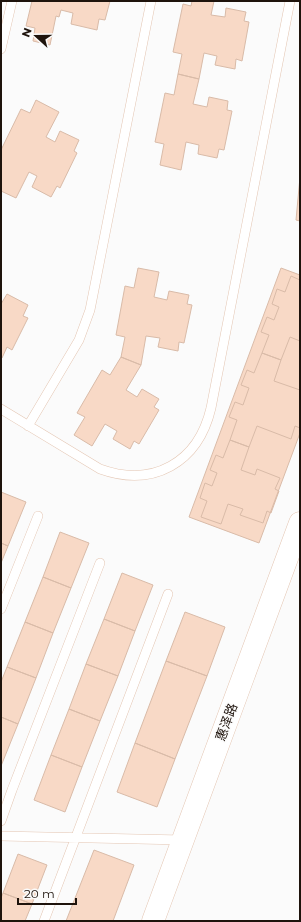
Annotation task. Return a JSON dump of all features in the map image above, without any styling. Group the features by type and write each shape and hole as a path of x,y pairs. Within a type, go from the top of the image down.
{"street":[{"name":"惠泽路","path":"153,921 300,524"}],"lane":[{"path":"1,49 12,1"},
{"path":"28,426 79,340 90,310 151,1"},
{"path":"1,410 100,468 127,476 155,472 169,467 181,459 201,436 208,422 213,400 290,1"},
{"path":"1,609 38,516"},
{"path":"1,821 100,563"},
{"path":"44,921 168,594"},
{"path":"1,836 183,840"}],"building":[{"path":"32,1 110,1 105,20 99,19 97,30 71,24 73,13 61,10 59,17 56,16 50,45 33,41 35,28 26,26"},
{"path":"192,1 214,1 211,15 225,17 226,8 246,12 244,21 249,22 242,61 236,59 235,69 215,65 217,56 204,53 199,79 178,74 182,54 173,52 183,4 191,6"},
{"path":"178,74 199,79 193,104 207,107 209,97 228,101 227,110 232,111 224,150 219,149 217,158 198,154 199,145 186,142 181,170 160,165 164,144 155,142 165,93 174,95"},
{"path":"36,100 59,112 46,137 55,142 60,131 79,140 74,151 77,153 60,188 57,186 51,197 32,187 37,176 29,172 16,198 1,191 1,150 21,109 30,113"},
{"path":"300,177 300,221 296,220"},
{"path":"138,268 159,272 154,297 167,300 169,291 189,295 187,304 192,305 184,343 179,342 178,351 158,347 160,338 146,336 141,365 121,357 125,337 116,335 125,286 134,288"},
{"path":"281,268 300,275 300,433 259,543 189,517"},
{"path":"291,276 300,280 300,341 290,337 281,360 262,353 269,335 261,332 267,317 274,320 279,307 272,304 277,289 285,292"},
{"path":"7,294 28,305 23,316 28,318 12,350 7,347 2,358 1,304"},
{"path":"262,353 281,360 274,381 300,390 300,428 295,426 291,439 257,426 249,447 230,440 237,420 229,417 235,402 243,405 249,388 241,385 247,370 254,373"},
{"path":"121,357 141,365 126,390 137,397 142,389 159,399 154,407 159,410 139,444 134,441 130,449 113,439 117,431 105,424 92,446 74,435 85,417 77,413 102,370 110,375"},
{"path":"230,440 249,447 241,470 255,475 257,469 280,478 275,489 279,491 271,513 267,511 263,523 240,515 243,509 228,504 221,524 201,517 207,501 200,498 205,483 212,486 217,473 210,470 216,455 223,458"},
{"path":"1,492 26,502 8,546 1,543"},
{"path":"60,532 89,543 71,588 43,577"},
{"path":"1,543 8,546 1,563"},
{"path":"122,573 153,585 135,631 104,619"},
{"path":"43,577 71,588 53,633 25,622"},
{"path":"185,612 225,627 207,676 166,661"},
{"path":"104,619 135,631 118,676 86,664"},
{"path":"25,622 53,633 36,678 7,667"},
{"path":"166,661 207,676 175,759 135,743"},
{"path":"86,664 118,676 100,721 69,709"},
{"path":"7,667 36,678 18,724 1,717 1,682"},
{"path":"69,709 100,721 82,767 51,755"},
{"path":"1,717 18,724 1,766"},
{"path":"135,743 175,759 157,807 117,792"},
{"path":"51,755 82,767 65,812 34,800"},
{"path":"94,850 134,865 113,921 66,921"},
{"path":"18,854 47,865 32,904 3,893"},
{"path":"3,893 32,904 25,921 1,921 1,898"}]}
